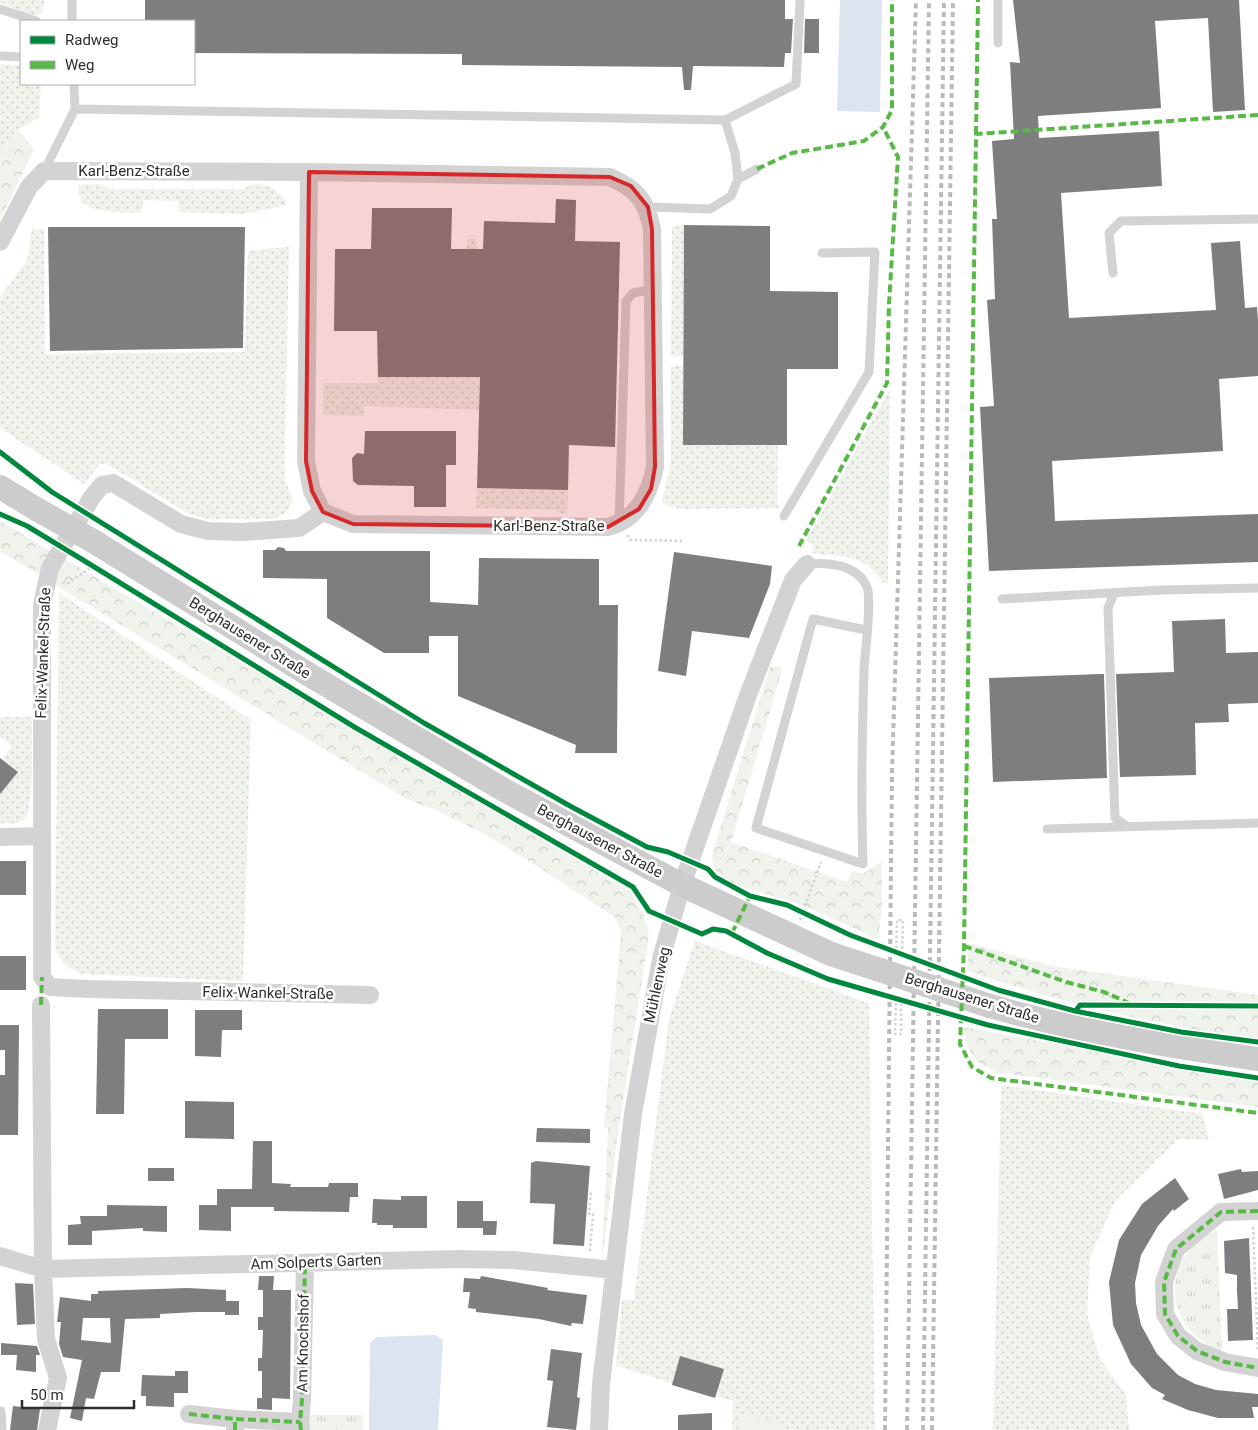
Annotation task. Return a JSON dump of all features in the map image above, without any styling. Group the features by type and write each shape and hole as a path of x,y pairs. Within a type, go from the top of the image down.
{"main road":[{"name":"Berghausener Straße","path":"0,487 313,677 504,790 682,885 832,954 990,1006 1052,1022 1177,1047 1258,1059"}],"street":[{"name":"Karl-Benz-Straße","path":"44,171 309,172 610,177 631,186 648,207 652,229 654,289 655,467 650,489 639,509 618,525 608,527 353,524 324,512"},
{"path":"0,242 29,187 44,171"},
{"path":"309,172 306,461 312,491 324,512"},
{"name":"Felix-Wankel-Straße","path":"324,512 298,528 243,532 208,531 182,524 118,484 108,483 102,485 92,497 46,577 42,605 37,700 41,836 42,977 50,987 370,995"},
{"name":"Mühlenweg","path":"599,1430 601,1384 633,1114 661,959 682,885 747,698 793,580 807,564"},
{"path":"0,837 41,836"},
{"path":"41,1006 43,1269 46,1339 58,1378 47,1430"},
{"path":"1255,1211 1221,1212 1176,1249 1164,1282 1165,1314 1178,1336 1197,1351 1225,1362 1258,1368"},
{"name":"Am Solperts Garten","path":"0,1256 43,1269 458,1259 513,1260 614,1270"},
{"name":"Am Knochshof","path":"189,1414 235,1424 300,1426 305,1264"}],"lane":[{"path":"72,0 72,20"},
{"path":"75,109 725,120 796,84 800,0"},
{"path":"998,0 998,43"},
{"path":"0,9 33,20"},
{"path":"0,56 20,57"},
{"path":"44,171 75,109 74,85"},
{"path":"648,207 710,209 731,196 738,179 735,153 725,120"},
{"path":"738,179 757,169"},
{"path":"1113,273 1109,234 1121,221 1258,218"},
{"path":"784,516 869,372 875,252 822,253"},
{"path":"618,525 626,301 633,293 654,289"},
{"path":"807,564 826,562 847,568 861,577 868,588 863,864 756,828 813,619 866,630"},
{"path":"1002,599 1258,588"},
{"path":"1114,593 1108,608 1115,818 1127,826"},
{"path":"1047,829 1258,823"},
{"path":"1,1411 2,1430"}],"path":[{"path":"618,525 630,540 685,541"},
{"path":"68,583 93,566"},
{"path":"800,920 824,851"},
{"path":"896,953 897,920 903,920 902,944"},
{"path":"896,998 896,1034 901,1034 901,1011"},
{"path":"589,1268 593,1214 589,1214 591,1190"},
{"path":"1255,1211 1258,1357"}],"highlighted area":[{"path":"309,172 610,177 631,186 648,207 652,229 655,467 651,489 639,509 608,527 353,524 323,512 312,491 306,461"}],"green space":[{"path":"0,0 45,0 42,13 33,17 0,2"},
{"path":"0,64 20,65 20,85 41,85 39,117 18,130 0,156"},
{"path":"18,130 34,149 0,220 0,156"},
{"path":"100,184 110,189 243,189 256,184 269,186 285,199 288,205 243,214 180,212 178,201 143,200 141,213 106,211 89,207 82,202 79,195 79,185"},
{"path":"684,225 683,357 671,356 672,226"},
{"path":"32,229 44,229 45,354 245,352 248,250 289,247 285,480 293,500 287,511 275,519 209,519 190,515 107,464 100,464 84,484 0,428 0,297 27,261"},
{"path":"467,239 477,239 474,369 480,369 479,410 364,406 364,416 323,415 323,383 377,383 378,377 465,376"},
{"path":"671,366 683,366 683,445 778,445 777,503 780,508 680,509 668,506 662,501 671,464"},
{"path":"890,389 888,583 883,583 869,567 861,562 844,557 813,554 813,543 806,541"},
{"path":"477,488 568,490 567,514 559,513 557,510 476,508"},
{"path":"0,521 631,892 643,913 649,935 618,1133 602,1262 608,1128 604,1127 621,933 616,918 488,836 461,822 406,799 0,551"},
{"path":"59,593 251,720 243,981 81,974 67,966 59,955 55,945"},
{"path":"780,666 782,671 731,842 847,882 851,872 864,873 882,861 882,907 878,939 802,905 733,884 718,874 713,865 712,855 770,667"},
{"path":"0,717 32,717 30,800 25,818 20,822 14,823 0,823 0,794 18,772 2,759 12,746 0,737"},
{"path":"695,941 869,1003 875,1430 732,1430 733,1401 616,1366 622,1300 634,1299 669,1019"},
{"path":"969,943 1052,966 1258,995 1258,1039 1147,1020 1003,983 967,971"},
{"path":"964,1027 1258,1082 1258,1107 1000,1073 984,1066 974,1057 968,1045"},
{"path":"1001,1085 1203,1114 1209,1140 1178,1139 1115,1201 1090,1257 1087,1314 1100,1359 1126,1395 1129,1430 993,1430"},
{"path":"1217,1230 1222,1352 1209,1346 1187,1327 1180,1315 1176,1302 1175,1288 1177,1274 1189,1251 1204,1236"},
{"path":"738,1414 782,1421 783,1430 738,1430"},
{"path":"309,1415 363,1415 363,1430 309,1430"}],"shaded area":[{"path":"840,0 882,0 880,112 837,111"},
{"path":"435,1335 443,1340 438,1430 369,1430 370,1343 376,1337"}],"building":[{"path":"145,0 785,0 785,19 793,19 791,53 785,53 784,67 693,66 691,90 684,90 682,67 462,65 462,54 195,53 195,20 145,20"},
{"path":"1013,0 1239,0 1245,110 1213,112 1208,18 1155,21 1161,108 1038,116 1039,138 1159,131 1162,186 1061,193 1069,318 1216,310 1211,243 1240,241 1245,308 1257,307 1258,320 1258,376 1219,379 1223,451 1052,461 1055,521 1258,514 1258,562 989,571 980,407 994,406 987,300 995,299 992,219 997,219 992,141 1014,139 1010,62 1020,63"},
{"path":"805,19 819,19 819,53 804,53"},
{"path":"556,199 576,200 575,241 620,242 615,447 569,445 568,490 477,488 480,377 378,377 377,331 334,331 335,249 371,249 372,208 452,208 451,249 483,249 484,221 555,223"},
{"path":"684,225 770,226 770,291 838,292 838,369 787,369 787,445 683,445"},
{"path":"48,227 245,227 243,348 50,351"},
{"path":"365,431 456,431 456,465 446,465 446,507 414,507 414,486 358,485 353,481 352,458 357,453 364,454"},
{"path":"278,547 284,548 286,551 430,551 430,602 478,605 479,558 599,559 599,605 618,605 617,753 575,753 576,745 458,696 458,636 429,636 429,653 384,653 327,618 327,579 263,578 263,550 275,550"},
{"path":"674,552 772,566 770,584 749,638 692,631 686,676 658,671"},
{"path":"1225,619 1226,653 1258,652 1258,703 1228,704 1229,722 1195,723 1196,775 1120,777 1116,674 1174,672 1172,621"},
{"path":"1104,674 1107,778 993,782 989,678"},
{"path":"0,758 18,772 0,794"},
{"path":"0,861 26,861 26,895 0,895"},
{"path":"0,956 26,956 26,990 0,990"},
{"path":"98,1009 168,1009 168,1039 125,1039 124,1114 96,1114"},
{"path":"195,1010 242,1010 242,1030 222,1030 221,1057 195,1056"},
{"path":"0,1025 19,1025 18,1135 0,1135 0,1075 5,1075 5,1050 0,1050"},
{"path":"185,1101 234,1102 234,1139 185,1138"},
{"path":"537,1128 590,1129 590,1143 536,1142"},
{"path":"253,1141 272,1141 272,1183 291,1184 290,1187 328,1187 329,1183 358,1183 358,1197 350,1197 349,1212 274,1211 274,1207 231,1207 231,1231 199,1230 199,1205 217,1205 217,1189 252,1189"},
{"path":"536,1161 590,1166 584,1246 553,1244 555,1204 530,1203 531,1163"},
{"path":"148,1168 174,1168 174,1181 148,1181"},
{"path":"1241,1169 1242,1172 1258,1171 1258,1190 1224,1199 1218,1174"},
{"path":"1175,1178 1189,1199 1174,1211 1173,1209 1158,1226 1141,1255 1135,1283 1136,1303 1141,1325 1157,1354 1178,1375 1195,1384 1216,1390 1258,1394 1258,1407 1252,1407 1254,1418 1218,1418 1188,1410 1162,1399 1165,1395 1152,1388 1131,1364 1113,1325 1109,1282 1119,1240 1142,1204"},
{"path":"401,1196 427,1196 427,1228 393,1228 393,1225 377,1225 377,1223 372,1223 373,1199 401,1200"},
{"path":"457,1201 483,1201 483,1221 497,1221 496,1235 483,1235 483,1228 457,1228"},
{"path":"107,1205 167,1206 167,1232 143,1231 143,1228 92,1231 92,1245 68,1245 68,1225 81,1224 80,1216 107,1216"},
{"path":"1249,1238 1253,1340 1228,1341 1227,1309 1238,1309 1237,1275 1225,1273 1224,1241"},
{"path":"259,1276 274,1276 273,1290 291,1290 290,1399 272,1398 272,1410 257,1409 257,1398 262,1398 262,1371 258,1371 258,1358 262,1358 263,1330 258,1330 258,1317 263,1317 263,1290 258,1290"},
{"path":"481,1276 548,1288 547,1290 587,1295 583,1324 572,1323 571,1326 539,1319 476,1312 476,1309 468,1308 470,1292 463,1292 464,1278 480,1279"},
{"path":"15,1283 33,1284 35,1324 17,1325"},
{"path":"187,1288 226,1290 226,1301 239,1301 239,1315 225,1315 225,1312 196,1312 160,1314 160,1318 125,1319 120,1372 101,1372 94,1399 86,1398 82,1421 70,1418 82,1360 63,1357 59,1344 61,1322 57,1322 60,1297 91,1301 91,1294 98,1294 98,1291","holes":["83,1318 110,1318 111,1343 81,1340"]},
{"path":"1,1343 37,1346 40,1355 36,1355 36,1372 16,1370 17,1355 1,1355"},
{"path":"551,1349 582,1353 577,1397 580,1398 576,1430 547,1427 553,1381 547,1380"},
{"path":"680,1356 724,1369 715,1398 672,1385"},
{"path":"175,1371 188,1371 188,1393 174,1393 174,1407 146,1406 146,1396 141,1396 142,1375 175,1376"},
{"path":"13,1406 40,1409 37,1430 10,1430"},
{"path":"712,1413 712,1430 678,1430 678,1415"}],"railway":[{"path":"885,1430 892,773 916,0"},
{"path":"907,1430 929,0"},
{"path":"923,1430 944,0"},
{"path":"932,1430 953,0"}],"marked path":[{"path":"757,169 792,153 864,141 883,127 892,110 892,0"},
{"path":"976,134 978,0"},
{"path":"1258,115 976,134 964,946 960,1044 972,1067 991,1078 1258,1113"},
{"path":"799,546 887,383 889,304 898,157 883,127"},
{"path":"732,933 750,896"},
{"path":"964,946 1066,982 1104,992 1129,1003"},
{"path":"41,1005 42,977"},
{"path":"1258,1211 1221,1212 1176,1249 1164,1282 1165,1314 1178,1336 1197,1351 1225,1362 1258,1368"},
{"path":"301,1430 305,1264"},
{"path":"189,1414 235,1419"},
{"path":"235,1430 235,1419 300,1422"}],"cycle path":[{"path":"0,452 52,492 424,723 570,806 647,847 668,852 708,869 715,877 750,896 787,905 850,935 998,990 1075,1011 1181,1032 1258,1042"},
{"path":"0,514 27,526 356,728 633,887 649,911 702,934 713,929 726,931 767,953 828,979 988,1025 1179,1066 1258,1078"},
{"path":"1077,1009 1080,1005 1258,1006"}]}
